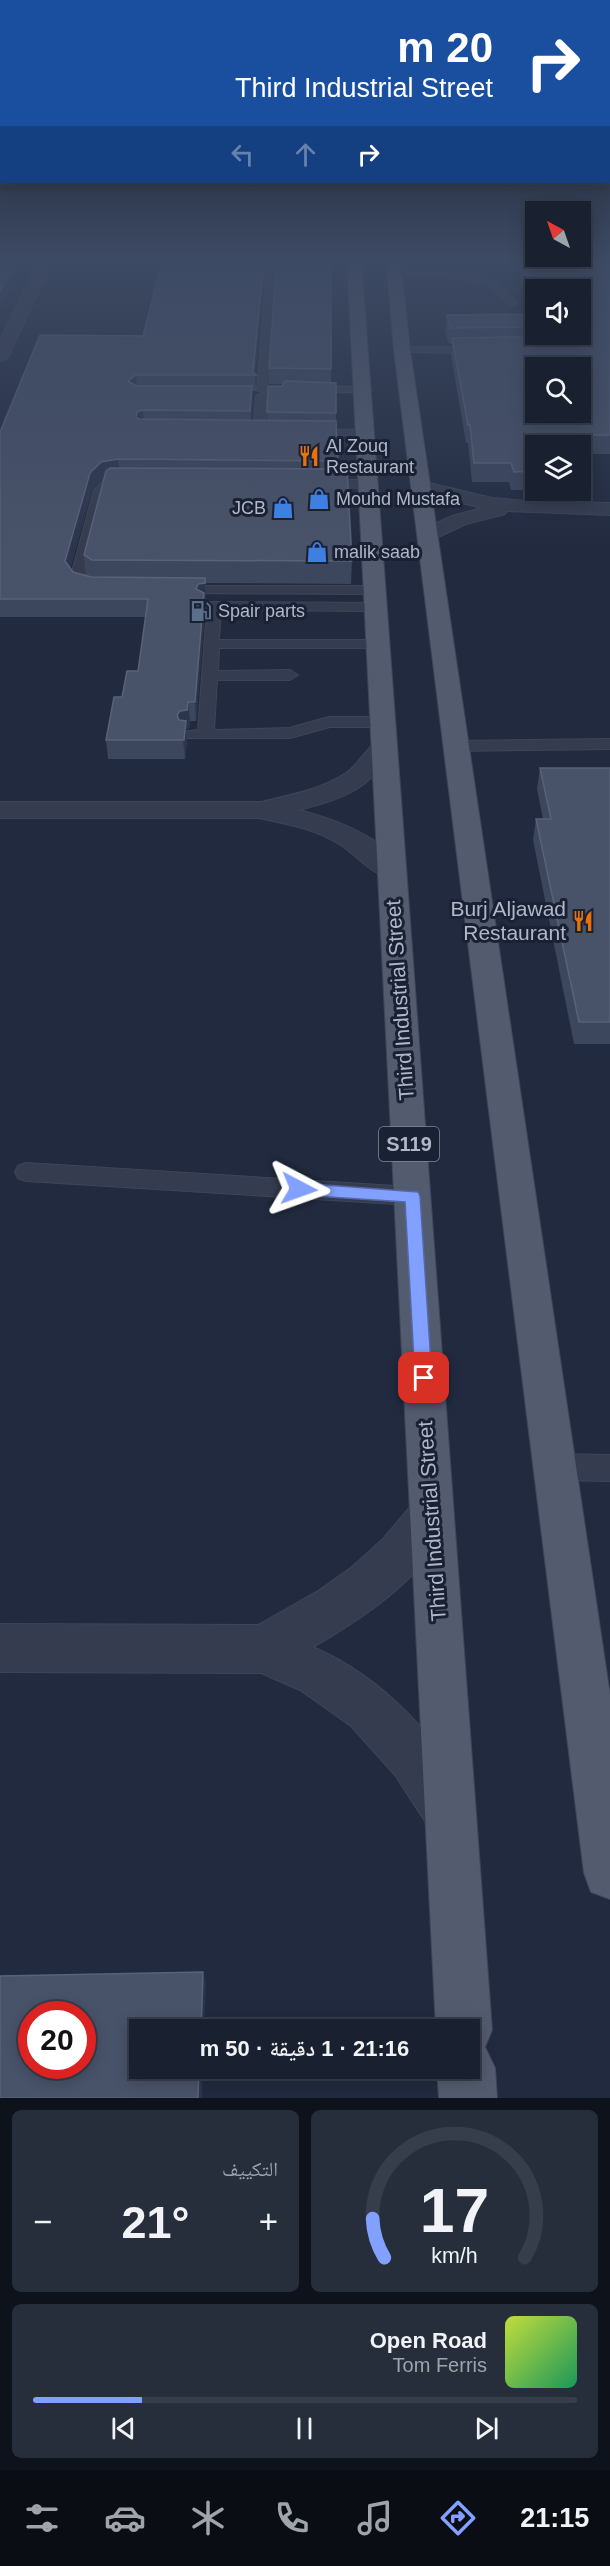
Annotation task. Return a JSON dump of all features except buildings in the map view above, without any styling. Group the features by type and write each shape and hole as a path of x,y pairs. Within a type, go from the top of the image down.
{"main road":[{"name":"Third Industrial Street","path":"360,356 463,2019"},
{"path":"403,356 554,1467 597,1687 610,1873"},
{"path":"467,2079 468,2098"}],"street":[{"path":"421,487 466,501 518,508 610,508"},
{"path":"427,535 468,517 518,508"},
{"path":"259,810 302,802 340,788 368,769 383,734"},
{"path":"0,810 259,810 299,817 336,830 368,848 392,871"},
{"path":"262,1649 313,1623 359,1591 399,1555 432,1515"},
{"path":"0,1648 262,1649 317,1673 368,1709 413,1756 450,1815"}],"lane":[{"path":"264,356 261,388 266,390 362,393"},
{"path":"259,432 256,396 362,393"},
{"path":"294,432 364,433"},
{"path":"105,589 86,588 77,582 100,490 113,483 144,482"},
{"path":"309,484 368,484"},
{"path":"163,590 375,598"},
{"path":"206,735 212,644 210,606 375,598"},
{"path":"212,644 378,644"},
{"path":"210,676 290,675"},
{"path":"188,735 290,733 329,722 383,734"},
{"path":"456,746 610,744"},
{"path":"26,1172 412,1196"},
{"path":"554,1467 610,1468"}],"place":[{"name":"Al Zouq Restaurant","path":"309,456"},
{"name":"Mouhd Mustafa","path":"319,499"},
{"name":"JCB","path":"283,508"},
{"name":"malik saab","path":"317,552"},
{"name":"Spair parts","path":"201,611"},
{"name":"Burj Aljawad Restaurant","path":"583,921"}],"route":[{"path":"299,1189 412,1196 424,1378"}]}
